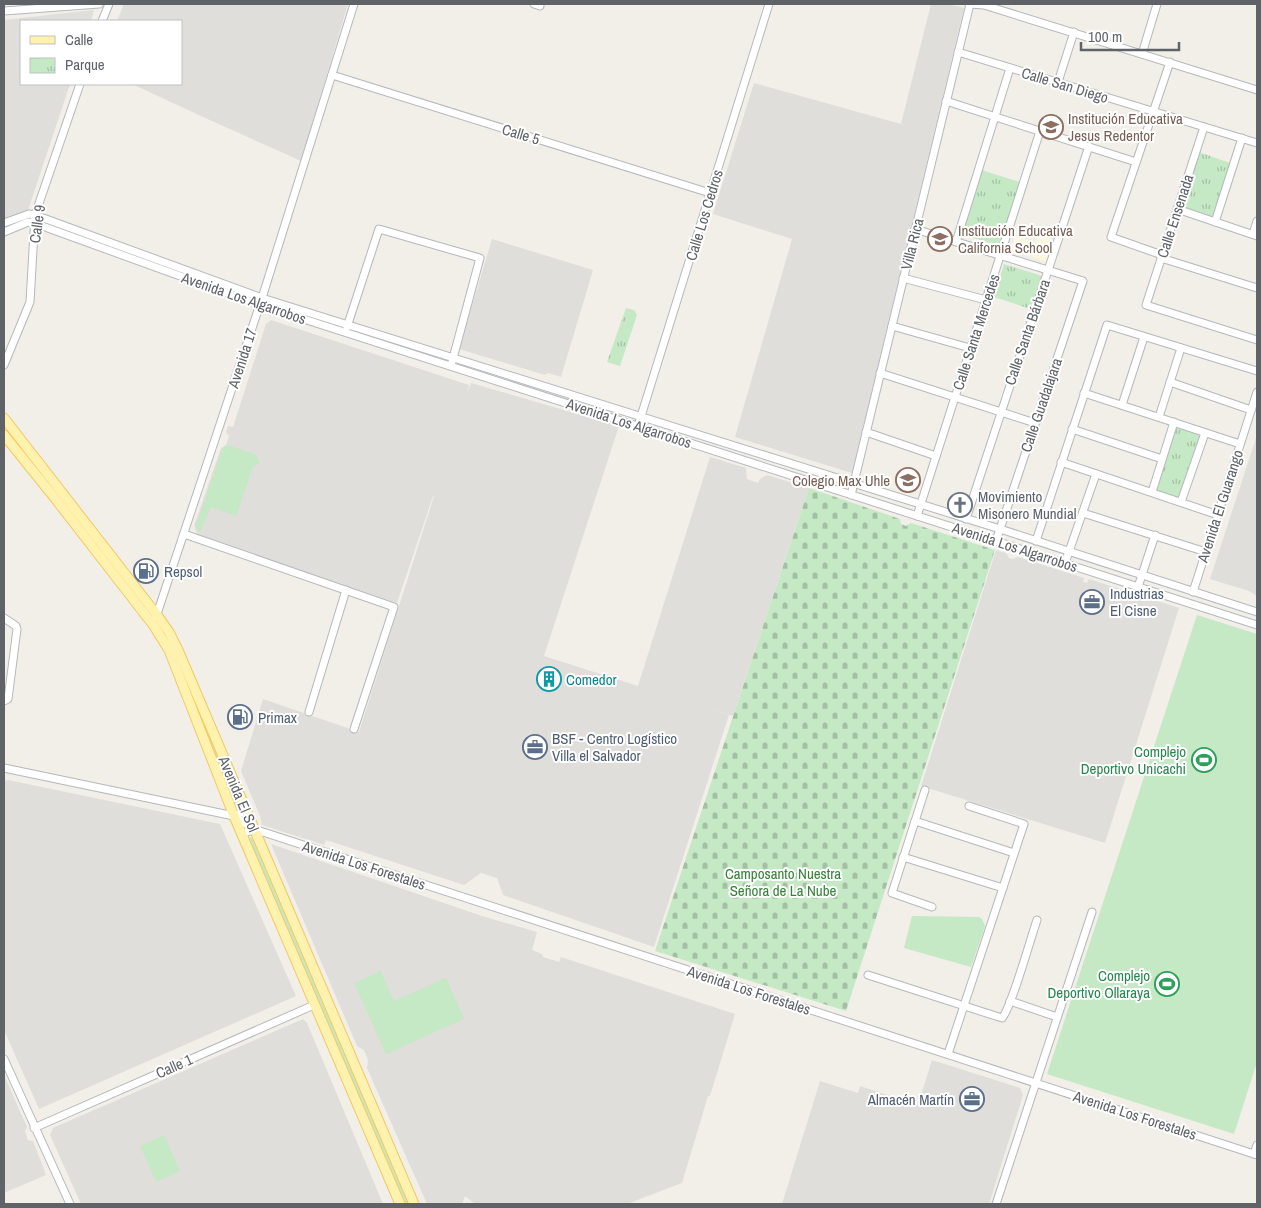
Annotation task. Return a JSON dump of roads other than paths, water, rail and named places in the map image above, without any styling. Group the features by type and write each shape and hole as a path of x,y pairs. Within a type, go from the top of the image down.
{"main road":[{"name":"Avenida El Sol","path":"4,418 169,632 414,1204"},
{"name":"Avenida El Sol","path":"4,435 154,626 169,650 234,816 400,1204"}],"street":[{"path":"4,11 99,4"},
{"path":"102,20 109,4"},
{"name":"Avenida 17","path":"154,626 261,302 354,4"},
{"name":"Calle Los Cedros","path":"638,426 770,4"},
{"path":"969,4 984,4 1257,90"},
{"name":"Villa Rica","path":"851,495 969,4"},
{"path":"1142,54 1157,4"},
{"path":"1058,82 1074,32"},
{"name":"Calle San Diego","path":"958,52 1257,143"},
{"path":"1170,62 1111,237 1257,288"},
{"path":"956,242 1010,68"},
{"name":"Calle 5","path":"332,74 710,193"},
{"name":"Calle 9","path":"4,365 30,302 35,214 80,85"},
{"path":"946,101 1136,162"},
{"name":"Calle Ensenada","path":"1204,127 1146,305 1257,340"},
{"name":"Calle Santa Mercedes","path":"916,516 1040,131"},
{"path":"1215,222 1242,138"},
{"name":"Calle Santa Bárbara","path":"966,519 1089,146"},
{"path":"1177,209 1255,235 1257,221"},
{"path":"4,223 29,214 35,214"},
{"name":"Avenida Los Algarrobos","path":"35,214 261,302"},
{"path":"4,232 28,222 34,223"},
{"name":"Avenida Los Algarrobos","path":"34,223 450,366 1257,625"},
{"path":"346,329 379,229 480,258 450,366"},
{"path":"915,229 1048,270"},
{"name":"Calle Guadalajara","path":"996,541 1083,281 1048,270"},
{"path":"904,278 986,300"},
{"path":"1036,541 1107,325 1257,372"},
{"path":"892,326 970,348"},
{"name":"Avenida Los Algarrobos","path":"346,329 453,358 1000,529 1257,612"},
{"path":"1122,406 1144,336"},
{"path":"1159,417 1181,348"},
{"path":"880,373 1035,424"},
{"path":"1170,382 1251,410"},
{"name":"Avenida El Guarango","path":"1189,603 1257,392"},
{"path":"1084,393 1240,444"},
{"path":"1152,492 1174,422"},
{"path":"1072,429 1162,459"},
{"path":"866,432 936,456"},
{"path":"1181,502 1205,432"},
{"path":"1061,462 1218,514"},
{"path":"1066,564 1096,474"},
{"path":"1083,513 1206,552"},
{"path":"184,534 394,607 354,729"},
{"path":"1138,587 1154,535"},
{"path":"309,712 346,590"},
{"path":"4,618 17,628 8,699 4,701"},
{"path":"4,768 234,816 246,811"},
{"path":"924,790 892,894 932,907"},
{"path":"948,1054 1024,824 969,806"},
{"name":"Avenida Los Forestales","path":"234,816 254,829 1256,1155"},
{"path":"915,821 1014,853"},
{"path":"242,834 254,829"},
{"path":"903,857 1002,888"},
{"path":"996,1204 1092,912"},
{"path":"868,974 1002,1018 1005,1015 1037,920"},
{"path":"1010,1001 1057,1017"},
{"name":"Calle 1","path":"34,1128 314,1005"},
{"path":"4,1059 70,1204"},
{"path":"1256,1155 1257,1145"}],"place":[{"name":"Institución Educativa Jesus Redentor","path":"1051,127"},
{"name":"Institución Educativa California School","path":"940,239"},
{"name":"Colegio Max Uhle","path":"908,480"},
{"name":"Movimiento Misonero Mundial","path":"960,505"},
{"name":"Repsol","path":"146,571"},
{"name":"Industrias El Cisne","path":"1092,602"},
{"name":"Comedor","path":"549,679"},
{"name":"Primax","path":"240,717"},
{"name":"BSF - Centro Logístico Villa el Salvador","path":"535,747"},
{"name":"Complejo Deportivo Unicachi","path":"1204,760"},
{"name":"Complejo Deportivo Ollaraya","path":"1167,984"},
{"name":"Almacén Martín","path":"972,1099"}],"park label":[{"name":"Camposanto Nuestra Señora de La Nube","path":"783,882"}]}
